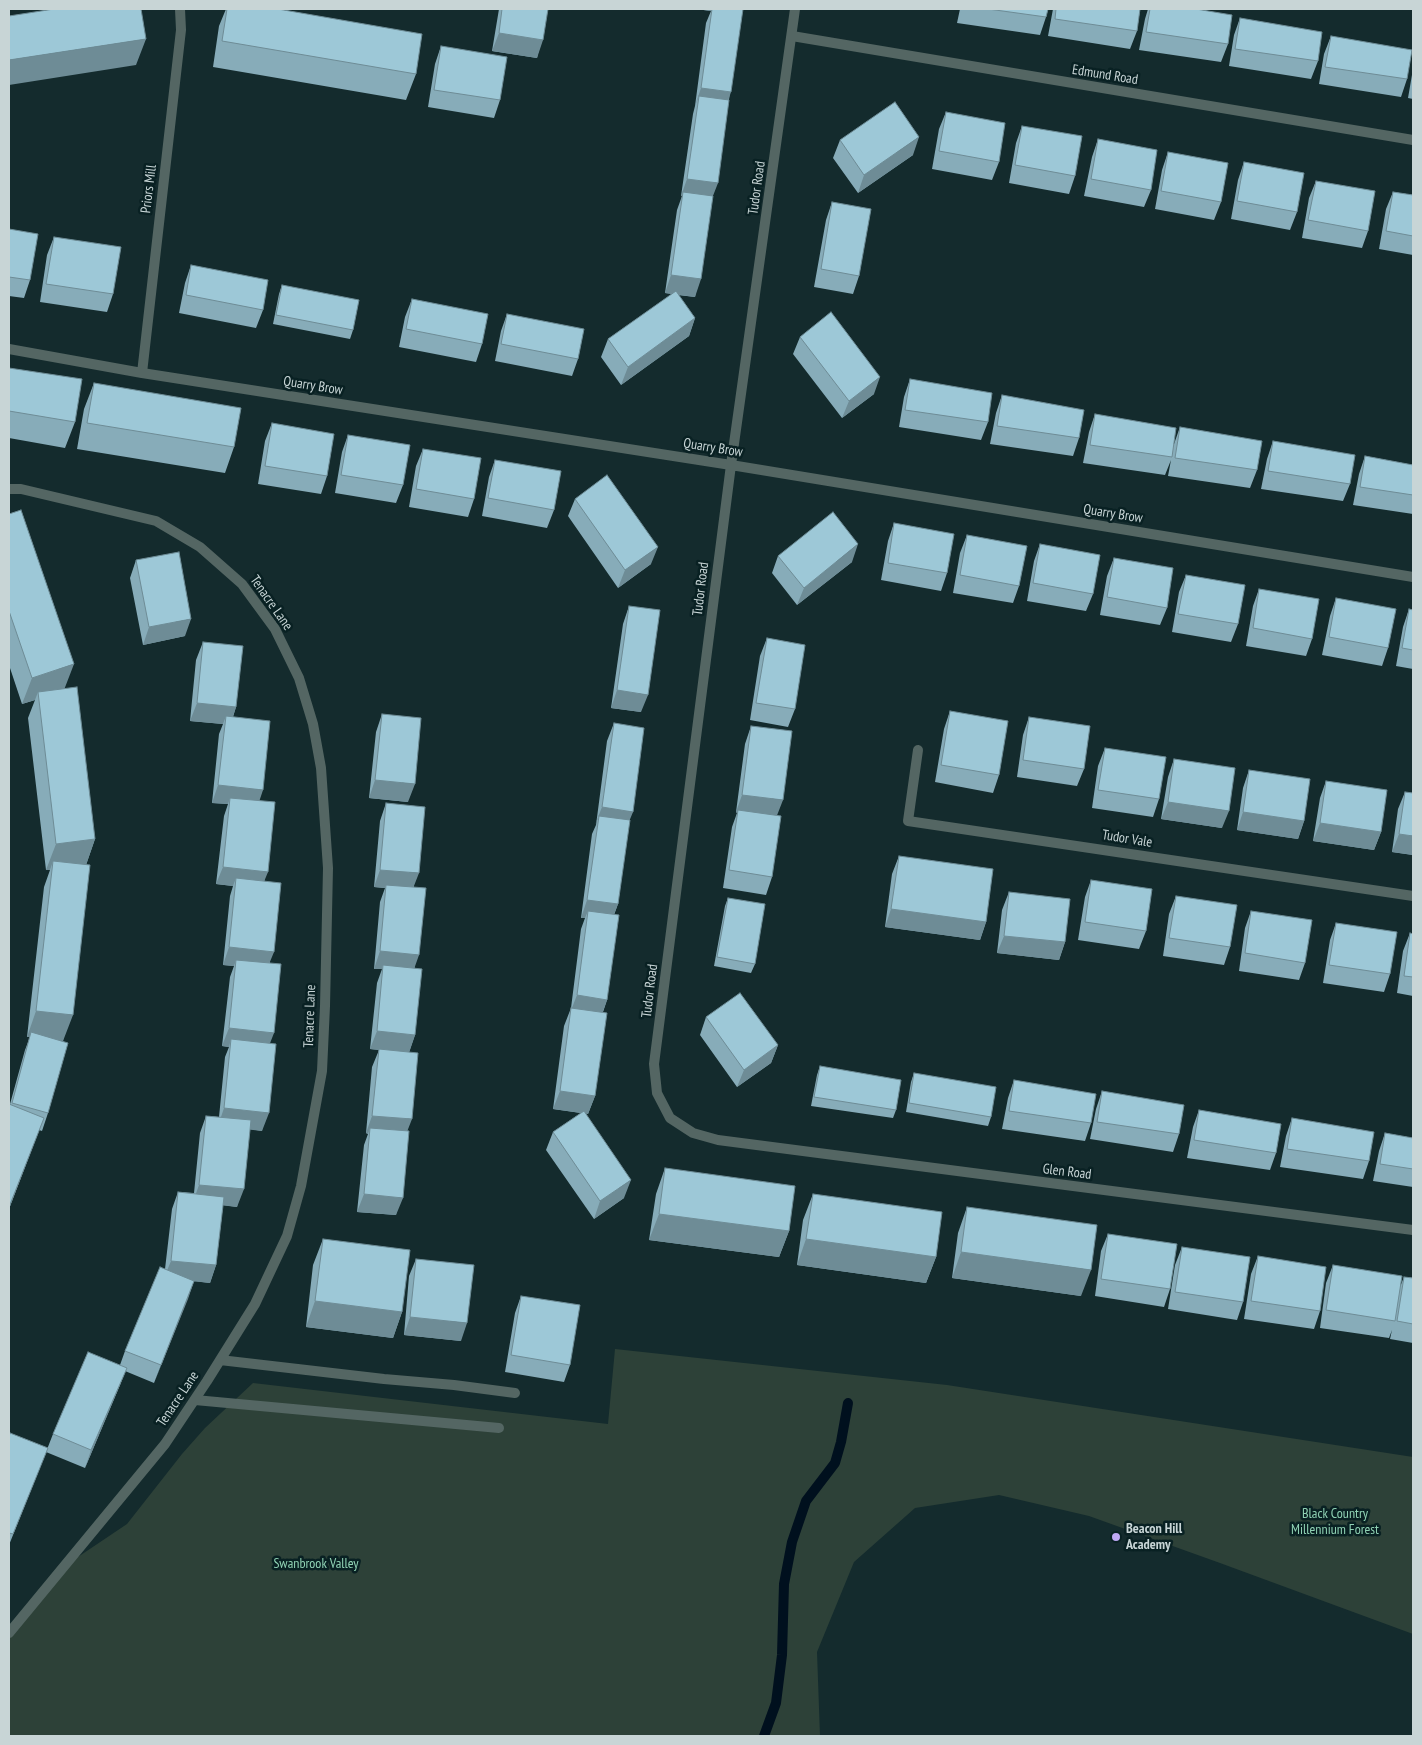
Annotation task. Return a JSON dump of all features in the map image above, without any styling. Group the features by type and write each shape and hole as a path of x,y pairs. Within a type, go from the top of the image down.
{"street":[{"name":"Priors Mill","path":"142,373 181,30 180,9"},
{"name":"Tudor Road","path":"718,1140 693,1133 670,1118 657,1093 654,1064 731,465 795,9"},
{"name":"Edmund Road","path":"792,36 1413,140"},
{"name":"Quarry Brow","path":"9,349 142,373 731,465 1413,577"},
{"name":"Tenacre Lane","path":"9,489 21,489 156,522 200,547 242,584 275,629 299,678 313,724 321,768 328,868 322,1071 301,1186 287,1236 255,1304 165,1444 9,1633"},
{"name":"Tudor Vale","path":"918,750 908,821 1413,896"},
{"name":"Glen Road","path":"718,1140 1413,1230"},
{"path":"220,1360 515,1393"},
{"path":"195,1400 499,1428"}],"green space":[{"name":"Swanbrook Valley","path":"615,1349 947,1385 1413,1457 1413,1634 1089,1516 999,1495 915,1508 854,1562 817,1652 820,1736 9,1736 9,1633 63,1567 127,1524 205,1428 253,1383 608,1424"}],"building":[{"path":"54,9 141,9 146,39 9,60 9,16"},
{"path":"227,9 278,9 422,34 416,74 222,41"},
{"path":"502,9 548,9 543,40 499,33"},
{"path":"712,9 743,9 731,92 701,88"},
{"path":"988,9 1048,9 1046,17"},
{"path":"1056,9 1140,9 1137,31 1055,19"},
{"path":"1150,9 1196,9 1232,15 1228,44 1146,32"},
{"path":"1240,18 1322,32 1318,61 1235,49"},
{"path":"1331,36 1412,50 1407,79 1325,67"},
{"path":"441,46 507,57 500,100 434,90"},
{"path":"699,96 729,100 718,183 687,179"},
{"path":"895,102 919,137 864,175 840,140"},
{"path":"946,112 1005,123 999,162 939,151"},
{"path":"1022,126 1082,136 1075,176 1015,165"},
{"path":"1098,139 1157,150 1151,190 1091,179"},
{"path":"1168,152 1228,163 1221,202 1161,191"},
{"path":"1244,162 1304,173 1297,212 1237,201"},
{"path":"1316,181 1375,191 1368,231 1308,220"},
{"path":"683,192 713,196 701,279 671,275"},
{"path":"1393,192 1413,195 1413,236 1386,231"},
{"path":"832,202 871,209 859,276 821,269"},
{"path":"9,229 38,234 30,280 9,277"},
{"path":"54,237 121,247 113,294 46,284"},
{"path":"191,265 268,280 263,310 186,295"},
{"path":"282,285 359,300 353,330 276,315"},
{"path":"676,291 695,318 628,367 608,339"},
{"path":"412,299 488,314 482,344 406,329"},
{"path":"831,312 880,377 849,401 800,337"},
{"path":"507,314 584,329 578,359 501,344"},
{"path":"9,368 82,379 75,422 9,411"},
{"path":"910,379 992,393 988,422 905,410"},
{"path":"94,383 241,408 234,447 87,423"},
{"path":"1002,395 1084,410 1079,438 997,426"},
{"path":"1095,414 1176,428 1172,457 1090,445"},
{"path":"272,423 334,434 327,476 265,466"},
{"path":"1180,427 1262,441 1257,470 1175,458"},
{"path":"348,435 410,445 403,485 341,475"},
{"path":"1273,441 1355,455 1350,484 1268,471"},
{"path":"423,449 481,458 474,499 416,489"},
{"path":"1365,456 1413,465 1413,495 1360,487"},
{"path":"495,460 561,471 554,510 488,498"},
{"path":"607,475 658,547 625,570 575,499"},
{"path":"21,510 74,664 32,678 9,611 9,514"},
{"path":"833,512 858,544 804,588 778,556"},
{"path":"894,523 954,534 947,573 888,563"},
{"path":"967,535 1027,546 1019,586 960,575"},
{"path":"1040,544 1100,555 1093,594 1033,583"},
{"path":"179,552 191,619 149,627 136,560"},
{"path":"1114,558 1173,568 1167,608 1107,597"},
{"path":"1186,575 1245,585 1238,624 1178,614"},
{"path":"1259,589 1319,599 1312,639 1253,628"},
{"path":"1336,598 1396,609 1388,648 1329,637"},
{"path":"629,606 660,610 648,695 617,690"},
{"path":"1409,609 1413,610 1413,650 1402,648"},
{"path":"767,638 805,645 795,709 756,703"},
{"path":"203,642 243,646 236,707 197,703"},
{"path":"77,687 95,839 56,844 38,692"},
{"path":"950,711 1008,721 999,775 941,765"},
{"path":"382,714 421,718 415,784 375,780"},
{"path":"226,716 270,721 263,790 218,785"},
{"path":"1029,717 1090,726 1084,769 1023,760"},
{"path":"614,723 644,728 633,812 602,807"},
{"path":"751,726 792,731 783,800 742,795"},
{"path":"1105,748 1166,757 1159,799 1098,790"},
{"path":"1174,759 1235,768 1229,811 1168,802"},
{"path":"1249,770 1310,779 1304,821 1243,812"},
{"path":"1326,781 1387,790 1381,832 1320,823"},
{"path":"1405,792 1413,793 1413,836 1399,834"},
{"path":"230,798 275,802 268,872 223,867"},
{"path":"386,803 425,807 419,873 380,870"},
{"path":"738,810 781,816 772,877 729,870"},
{"path":"599,816 630,820 618,904 587,900"},
{"path":"899,856 993,869 986,922 891,909"},
{"path":"53,861 90,865 73,1015 36,1011"},
{"path":"236,878 281,883 274,952 229,947"},
{"path":"1091,880 1152,889 1146,931 1085,922"},
{"path":"386,885 426,888 419,955 380,951"},
{"path":"1009,892 1070,899 1065,942 1004,936"},
{"path":"1176,896 1237,905 1230,947 1169,938"},
{"path":"728,898 765,904 755,964 717,957"},
{"path":"588,911 619,915 607,1000 577,995"},
{"path":"1251,911 1312,920 1305,963 1245,953"},
{"path":"1336,923 1397,932 1390,974 1329,965"},
{"path":"1410,933 1413,934 1413,977 1404,976"},
{"path":"236,960 281,964 274,1033 229,1028"},
{"path":"383,965 422,969 415,1035 377,1031"},
{"path":"740,993 778,1045 744,1070 706,1017"},
{"path":"571,1008 607,1013 595,1096 560,1091"},
{"path":"31,1032 68,1043 48,1113 12,1103"},
{"path":"231,1039 276,1044 269,1113 224,1108"},
{"path":"379,1049 418,1053 412,1119 372,1116"},
{"path":"820,1066 901,1080 896,1110 814,1097"},
{"path":"914,1073 996,1087 991,1117 909,1103"},
{"path":"1014,1080 1096,1094 1091,1123 1009,1111"},
{"path":"1102,1091 1184,1105 1179,1134 1097,1122"},
{"path":"9,1104 44,1118 9,1207"},
{"path":"1199,1110 1281,1124 1276,1153 1194,1140"},
{"path":"584,1111 631,1180 600,1201 553,1132"},
{"path":"206,1116 251,1120 244,1189 199,1185"},
{"path":"1292,1118 1374,1132 1369,1161 1287,1149"},
{"path":"370,1128 409,1131 403,1198 364,1194"},
{"path":"1385,1133 1413,1138 1413,1169 1380,1164"},
{"path":"665,1168 795,1186 789,1231 659,1214"},
{"path":"178,1192 224,1197 216,1265 171,1261"},
{"path":"813,1194 942,1212 936,1257 806,1239"},
{"path":"967,1207 1097,1225 1091,1270 961,1252"},
{"path":"1108,1234 1177,1244 1170,1289 1101,1279"},
{"path":"323,1239 410,1250 402,1312 315,1301"},
{"path":"1182,1247 1250,1257 1243,1302 1175,1292"},
{"path":"1258,1256 1326,1267 1320,1311 1251,1301"},
{"path":"416,1259 474,1265 467,1323 410,1317"},
{"path":"1333,1265 1402,1276 1395,1321 1326,1310"},
{"path":"160,1267 194,1281 161,1365 125,1351"},
{"path":"1404,1277 1413,1278 1413,1324 1397,1321"},
{"path":"521,1296 580,1305 570,1365 511,1355"},
{"path":"88,1352 127,1368 91,1450 53,1434"},
{"path":"10,1433 48,1448 13,1534 9,1533"}],"waterway":[{"path":"764,1736 776,1703 782,1655 784,1584 792,1542 806,1501 835,1463 848,1403"}],"place":[{"name":"Beacon Hill Academy","path":"1116,1537"}],"park label":[{"name":"Black Country Millennium Forest","path":"1335,1522"}]}
